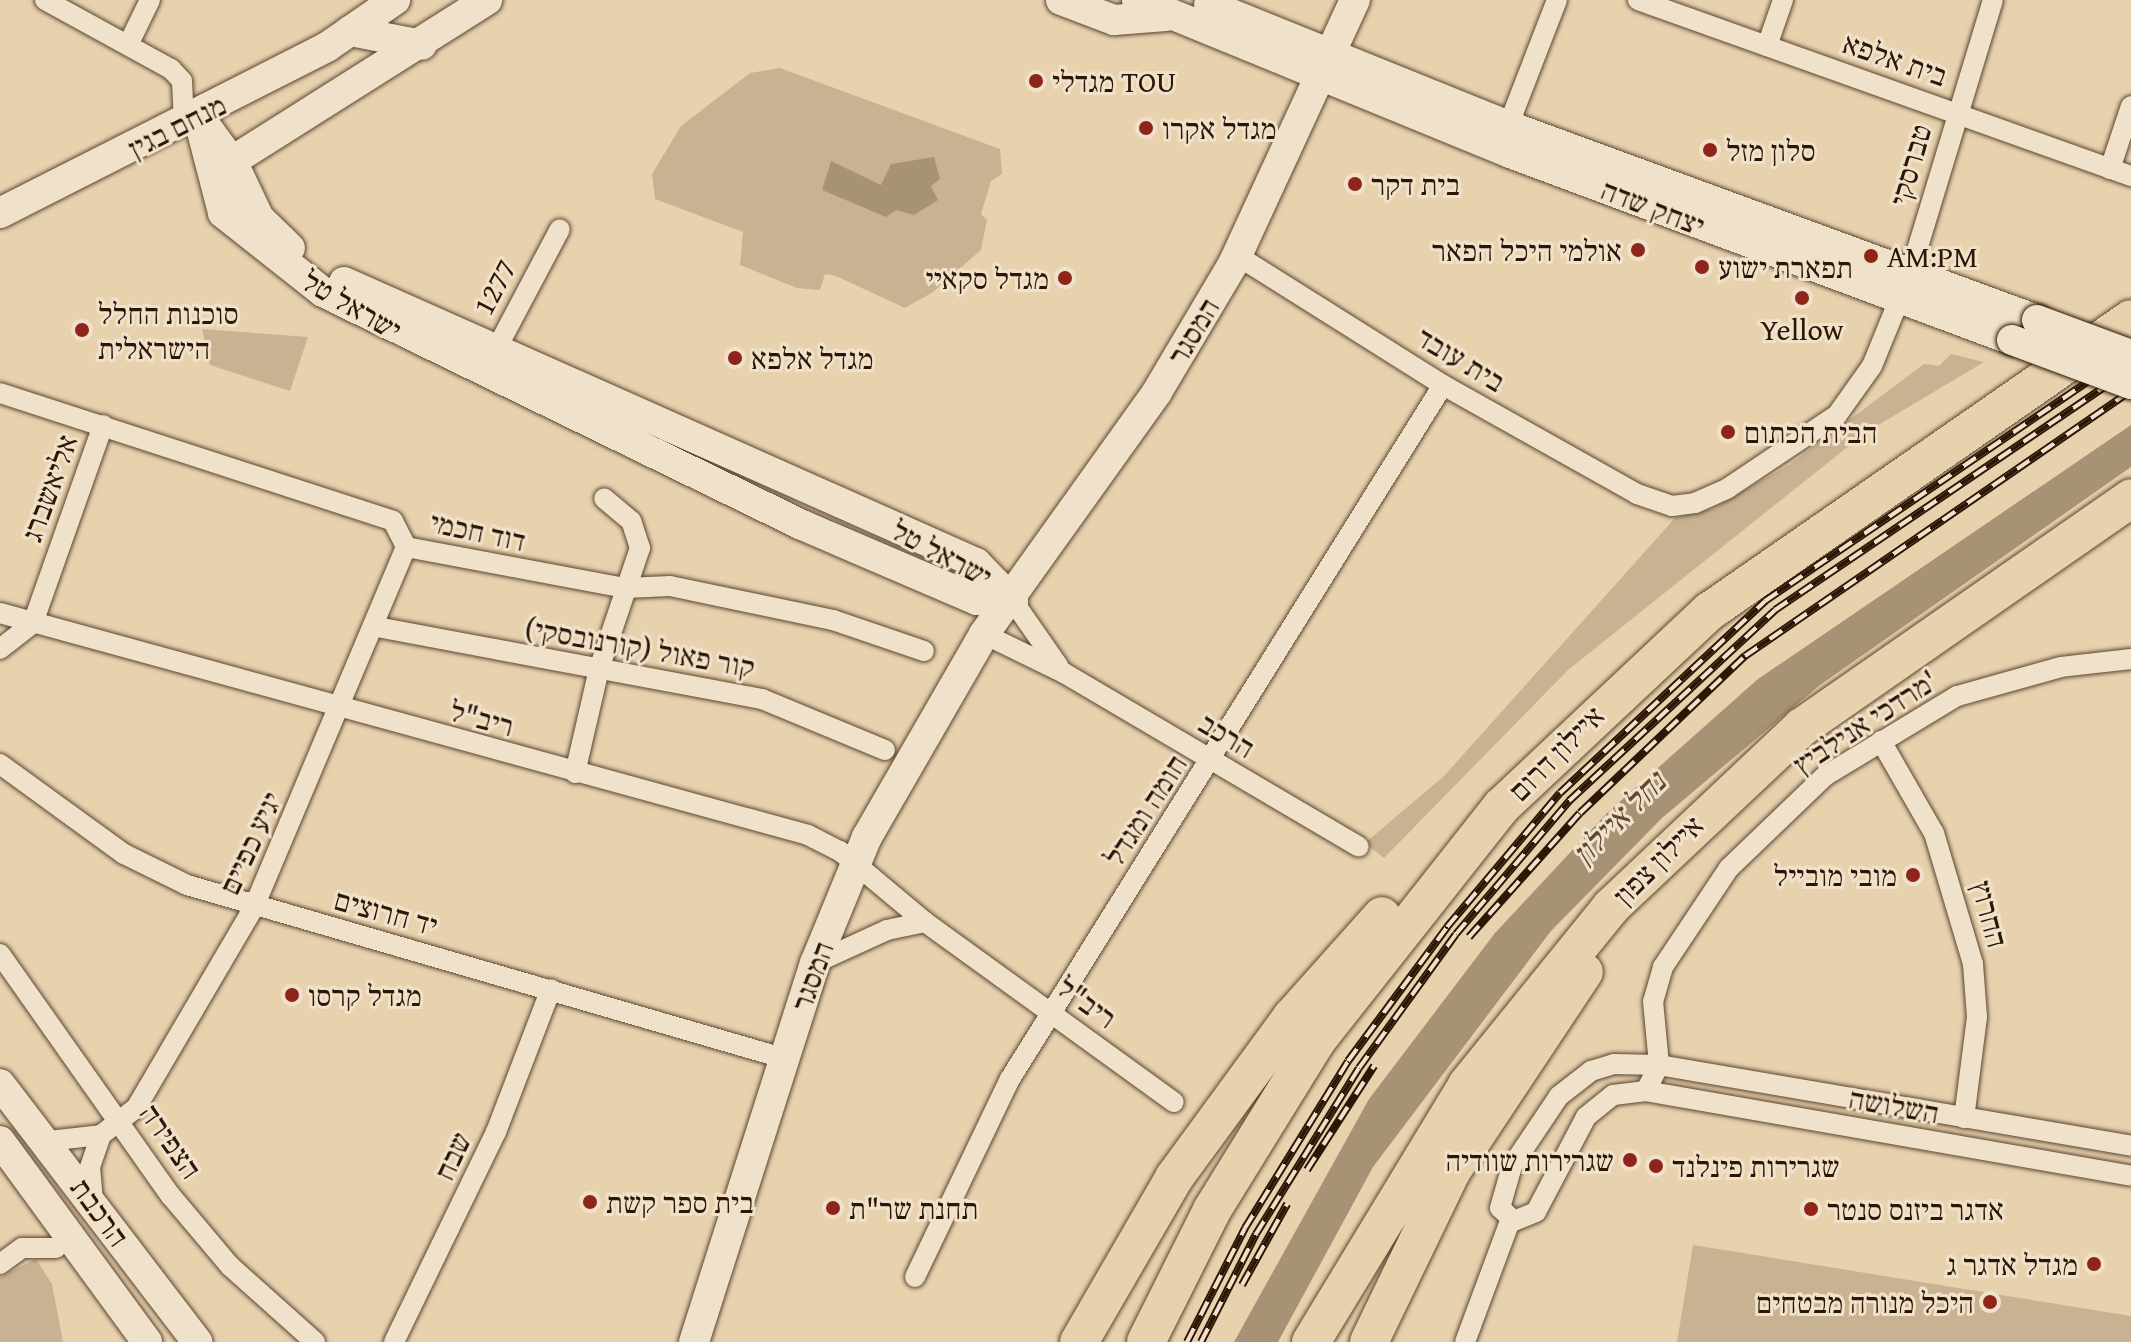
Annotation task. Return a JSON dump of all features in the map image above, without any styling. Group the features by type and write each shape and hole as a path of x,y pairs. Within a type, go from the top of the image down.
{"highway":[{"name":"איילון דרום","path":"1146,1342 1212,1210 1346,999 1463,851 1556,752 1750,581 2131,319"},
{"name":"איילון צפון","path":"1311,1342 1467,1085 1583,938 1675,842 1837,700 2131,498"},
{"path":"1079,1342 1174,1178 1292,1017 1383,915 1556,752"},
{"path":"1369,1342 1451,1172 1675,842"}],"street":[{"path":"45,0 129,43 182,81 191,120"},
{"path":"129,43 150,0"},
{"name":"מנחם בגין","path":"0,213 15,202 191,120 350,31 395,0"},
{"name":"מנחם בגין","path":"221,169 422,45 487,0"},
{"name":"יצחק שדה","path":"1061,0 1114,20 1188,8"},
{"name":"יצחק שדה","path":"1137,0 1188,8 1508,139 1905,287 2012,340 2131,384"},
{"name":"המסגר","path":"694,1342 815,963 856,863 984,634 1013,601 1157,392 1238,256 1355,0"},
{"path":"1508,139 1557,0"},
{"name":"בית אלפא","path":"1638,0 2131,176"},
{"path":"1767,46 1783,0"},
{"name":"טברסקי","path":"1905,287 1956,112 1993,0"},
{"path":"350,31 422,45"},
{"path":"2110,169 2131,106"},
{"name":"ישראל טל","path":"191,120 221,169 259,218 282,242 345,282 489,363 977,600 1013,601"},
{"name":"1277","path":"489,363 560,229"},
{"name":"בית עובד","path":"1238,256 1443,385 1661,503 1682,506 1728,488 1837,415 1872,366 1905,287"},
{"name":"יצחק שדה","path":"1905,287 2037,320 2131,355"},
{"name":"ישראל טל","path":"489,363 976,563 1013,601"},
{"name":"חומה ומגדל","path":"915,1277 1050,1012 1213,762 1443,385"},
{"name":"דוד חכמי","path":"0,393 393,521 406,547 626,588 670,586 833,620 924,651"},
{"name":"אליאשברג","path":"33,623 103,425"},
{"path":"575,773 599,669 626,588 639,535 604,498"},
{"name":"יגיע כפיים","path":"48,1141 101,1135 136,1108 254,907 342,712 406,547"},
{"path":"977,600 984,634"},
{"name":"הרכב","path":"1013,601 1064,673"},
{"name":"ריב\"ל","path":"0,613 342,712 808,835 856,863 925,922 1174,1102"},
{"path":"0,649 33,623"},
{"name":"קור פאול (קורנובסקי)","path":"377,627 762,699 885,750"},
{"name":"הרכב","path":"984,634 1064,673 1359,847"},
{"name":"מרדכי אנילביץ'","path":"1646,1091 1659,1065 1656,984 1688,924 1729,868 1825,776 1957,696 2000,682 2131,659"},
{"name":"החרוץ","path":"1881,741 1934,833 1973,964 1977,1017 1964,1118"},
{"name":"יד חרוצים","path":"0,764 107,842 157,873 254,907 551,989 783,1058"},
{"path":"815,963 887,930 925,922"},
{"name":"הצפירה","path":"0,954 230,1266 315,1342"},
{"name":"שבח","path":"394,1342 489,1146 551,989"},
{"path":"1510,1221 1500,1208 1504,1182 1568,1086 1601,1066 1659,1065"},
{"name":"השלושה","path":"1659,1065 2131,1146"},
{"name":"הרכבת","path":"0,1084 48,1141 197,1342"},
{"path":"1510,1221 1536,1212 1599,1104 1626,1091 1646,1091"},
{"name":"השלושה","path":"1646,1091 2131,1176"},
{"path":"0,1098 172,1342"},
{"path":"93,1203 90,1167 101,1135"},
{"path":"0,1141 147,1342"},
{"name":"הרכבת","path":"0,1166 125,1342"},
{"path":"1465,1342 1510,1221"},
{"path":"0,1264 22,1248 56,1248"}],"shaded area":[{"path":"780,68 1000,149 1002,174 991,181 981,214 987,220 981,250 933,292 905,308 836,276 825,274 820,290 797,288 740,265 743,232 655,199 652,174 681,126 750,73"},
{"path":"202,329 308,337 290,391 210,365"},
{"path":"1951,354 1984,362 1865,433 1568,670 1384,858 1365,843 1444,776 1675,518 1712,509 1789,465 1924,364 1939,366"},
{"path":"1693,1245 2131,1316 2131,1342 1677,1342"},
{"path":"36,1259 52,1284 63,1342 0,1342 0,1277"}],"water":[{"path":"934,157 940,179 931,186 938,200 914,215 896,210 886,217 822,190 831,161 881,185 891,164"},
{"name":"נחל איילון","path":"2131,425 2131,467 1820,685 1662,818 1551,931 1373,1167 1278,1342 1234,1342 1369,1099 1495,933 1606,814 1758,679"}],"railway":[{"path":"1187,1342 1245,1228 1348,1061 1447,927 1560,793 1765,601 2131,352"},
{"path":"1201,1342 1256,1234 1359,1068 1456,934 1569,801 1775,610 2131,369"},
{"path":"1469,937 1580,813 1745,656 2131,391"},
{"path":"1307,1170 1374,1066"},
{"path":"1242,1285 1287,1204"}],"place":[{"name":"מגדלי TOU","path":"1036,81"},
{"name":"מגדל אקרו","path":"1146,128"},
{"name":"סלון מזל","path":"1710,150"},
{"name":"בית דקר","path":"1355,184"},
{"name":"אולמי היכל הפאר","path":"1638,250"},
{"name":"AM:PM","path":"1871,256"},
{"name":"תפארת ישוע","path":"1702,267"},
{"name":"מגדל סקאיי","path":"1065,278"},
{"name":"Yellow","path":"1802,298"},
{"name":"סוכנות החלל הישראלית","path":"82,330"},
{"name":"מגדל אלפא","path":"735,358"},
{"name":"הבית הכתום","path":"1728,432"},
{"name":"מובי מובייל","path":"1913,875"},
{"name":"מגדל קרסו","path":"292,995"},
{"name":"שגרירות שוודיה","path":"1630,1160"},
{"name":"שגרירות פינלנד","path":"1656,1166"},
{"name":"בית ספר קשת","path":"590,1202"},
{"name":"תחנת שר\"ת","path":"833,1208"},
{"name":"אדגר ביזנס סנטר","path":"1811,1209"},
{"name":"מגדל אדגר ג","path":"2094,1264"},
{"name":"היכל מנורה מבטחים","path":"1990,1302"}]}
